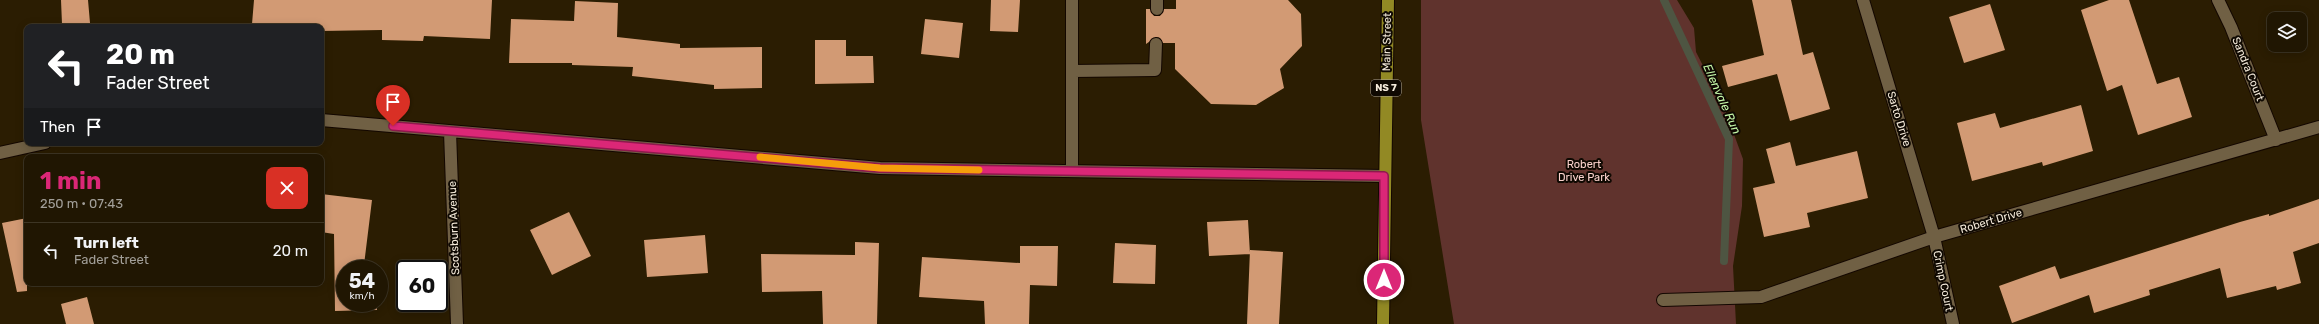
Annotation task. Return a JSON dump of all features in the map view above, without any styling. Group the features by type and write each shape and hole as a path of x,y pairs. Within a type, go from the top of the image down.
{"main road":[{"name":"Main Street","path":"1383,324 1384,176 1388,0"}],"street":[{"path":"1072,0 1072,171"},
{"name":"Sarto Drive","path":"1863,0 1934,237"},
{"name":"Sandra Court","path":"2218,0 2231,27 2276,140"},
{"path":"1073,71 1154,70 1156,44"},
{"path":"324,120 880,168 1384,176"},
{"name":"Robert Drive","path":"1663,300 1761,297 1934,237 2319,127"},
{"name":"Scotsburn Avenue","path":"450,132 457,324"},
{"path":"0,153 32,146"},
{"name":"Crimp Court","path":"1934,237 1953,324"}],"green space":[{"name":"Robert Drive Park","path":"1421,0 1677,0 1694,28 1696,52 1724,107 1743,159 1742,206 1733,266 1736,324 1454,324 1421,120"}],"building":[{"path":"61,0 88,0 90,23 62,24"},
{"path":"254,0 492,0 490,39 424,36 423,41 382,40 382,30 324,31 324,24 252,24"},
{"path":"991,0 1020,0 1018,32 990,31"},
{"path":"1176,0 1288,0 1301,14 1302,46 1280,69 1284,88 1256,105 1211,104 1175,69 1175,43 1163,43 1160,38 1156,37 1146,44 1146,9 1150,9 1154,16 1160,16 1164,9 1176,9"},
{"path":"1752,0 1791,0 1803,55 1813,52 1830,109 1790,121 1777,74 1728,87 1722,66 1764,55"},
{"path":"2109,0 2129,0 2157,84 2179,77 2192,117 2138,135 2122,85 2107,91 2081,10"},
{"path":"575,1 618,3 617,37 680,44 680,48 762,47 762,88 714,89 714,85 632,76 633,67 572,65 572,63 509,63 511,19 574,21"},
{"path":"1990,4 2005,50 1964,63 1949,17"},
{"path":"925,19 963,23 959,58 921,54"},
{"path":"815,40 846,40 846,56 873,56 874,83 815,84"},
{"path":"2081,105 2093,151 2043,166 2042,162 1972,181 1957,123 1995,113 2000,128"},
{"path":"1790,142 1796,166 1857,151 1868,198 1807,213 1810,227 1764,237 1753,188 1775,183 1766,149"},
{"path":"324,194 372,200 365,260 336,260 335,311 334,234 324,232"},
{"path":"2319,199 2319,243 2293,252 2301,283 2277,290 2276,286 2227,298 2220,268 2149,290 2150,295 2094,313 2089,295 2012,323 1999,286 2055,266 2060,279 2240,222 2269,214 2269,216"},
{"path":"569,212 591,256 552,275 530,230"},
{"path":"24,219 24,286 27,286 27,291 17,292 2,223"},
{"path":"1248,220 1250,254 1209,256 1207,222"},
{"path":"705,235 708,273 647,277 644,240"},
{"path":"855,242 879,243 877,324 823,324 822,291 762,292 761,254 855,255"},
{"path":"1115,243 1156,245 1155,284 1113,283"},
{"path":"1020,246 1058,246 1057,286 1030,285 1029,324 985,324 984,301 919,297 922,257 1020,263"},
{"path":"1250,250 1283,252 1279,324 1247,324"},
{"path":"87,297 94,324 66,324 61,304"}],"waterway":[{"name":"Ellenvale Run","path":"1664,0 1729,139 1724,261"}],"slow traffic":[{"path":"760,157 880,168 979,170"}],"route":[{"path":"393,126 880,168 1384,176 1384,280"}]}
